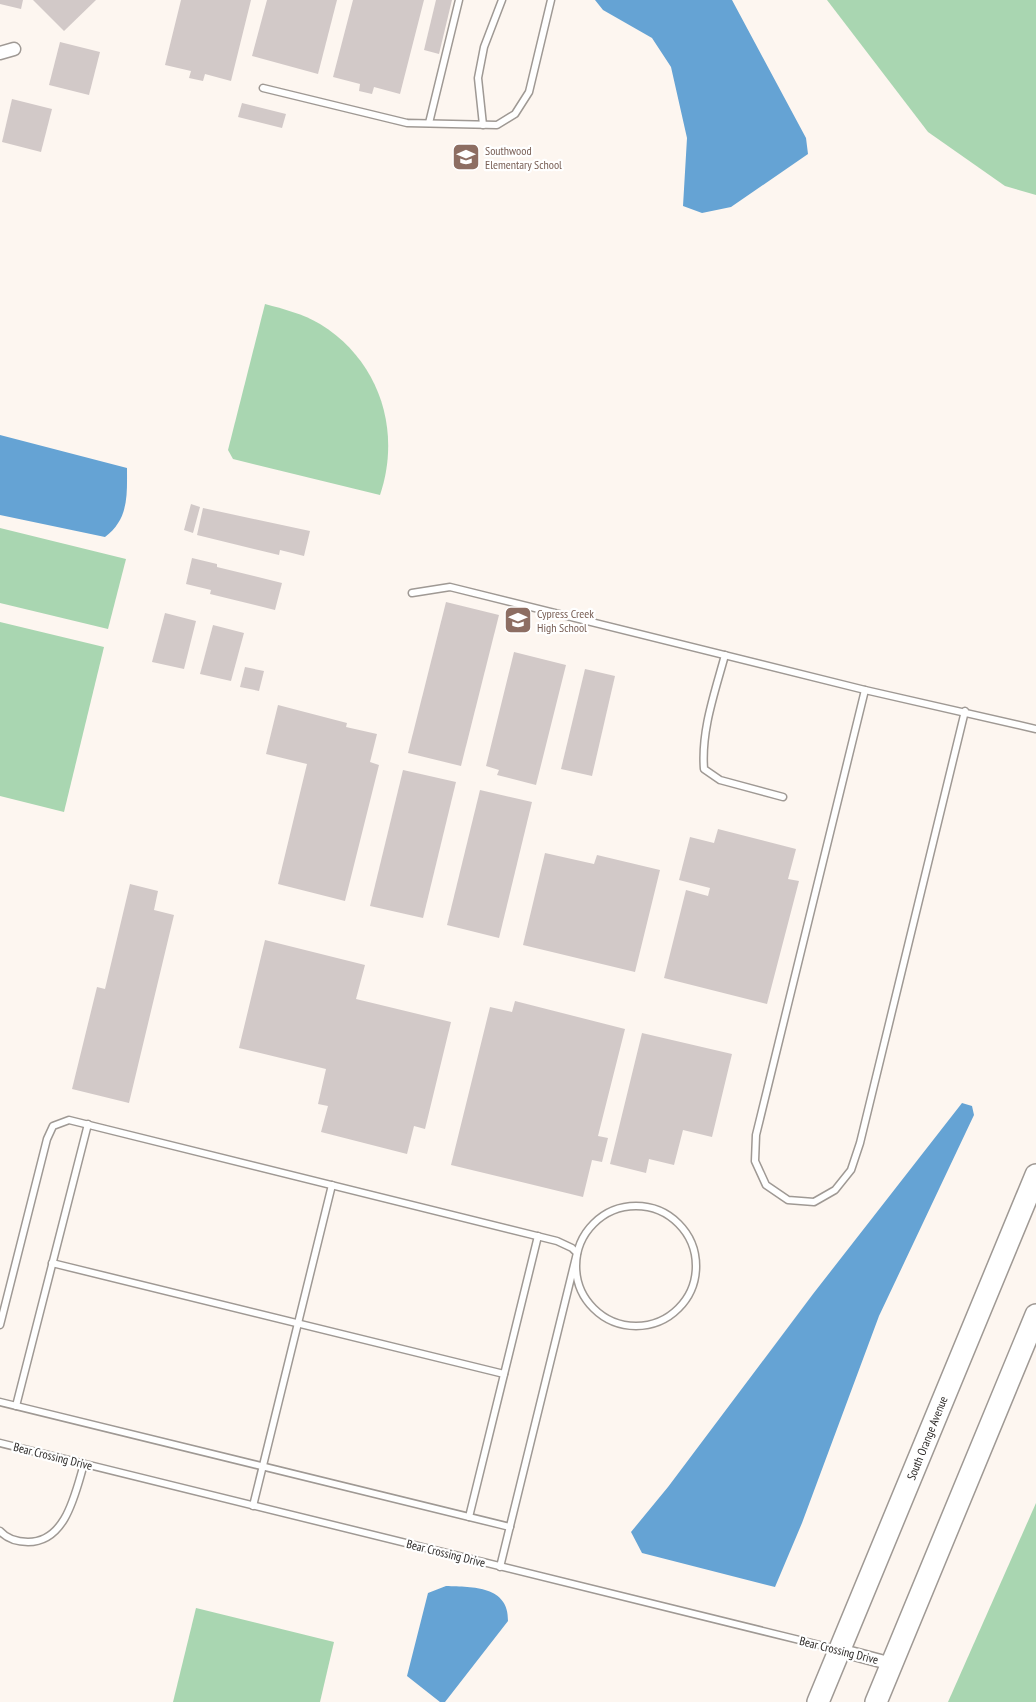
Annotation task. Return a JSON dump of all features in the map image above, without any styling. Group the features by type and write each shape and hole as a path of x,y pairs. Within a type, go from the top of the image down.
{"main road":[{"name":"South Orange Avenue","path":"818,1702 1036,1175"},
{"path":"876,1702 1036,1316"}],"street":[{"path":"0,53 14,50"},
{"name":"Bear Crossing Drive","path":"839,1650 892,1664"}],"lane":[{"path":"429,123 459,0"},
{"path":"483,125 478,78 484,47 502,0"},
{"path":"263,88 407,123 497,125 515,114 529,92 551,0"},
{"path":"412,593 450,587 866,690 965,711 1036,729"},
{"path":"725,655 706,726 703,751 704,768 720,780 783,797"},
{"path":"866,690 756,1135 755,1161 766,1185 788,1200 814,1202 835,1190 851,1170 860,1143 965,711"},
{"path":"0,1325 49,1131 53,1126 69,1120 538,1236 565,1244 577,1253"},
{"path":"16,1406 88,1124"},
{"path":"253,1506 332,1185"},
{"path":"500,1567 577,1253 584,1236 594,1223 617,1210 643,1206 660,1211 675,1220 688,1235 696,1254 696,1274 690,1294 678,1310 661,1322 648,1325 621,1325 602,1317 587,1302 579,1287 576,1270 577,1253"},
{"path":"470,1517 538,1236"},
{"path":"52,1263 504,1374"},
{"path":"0,1402 510,1527"},
{"name":"Bear Crossing Drive","path":"0,1443 839,1650"},
{"path":"0,1530 5,1536 21,1542 40,1542 54,1534 65,1518 84,1464"}],"green space":[{"path":"827,0 1036,0 1036,195 1005,186 928,132"},
{"path":"265,304 314,320 320,324 340,339 357,357 371,377 380,399 386,422 388,446 386,470 380,495 233,459 228,450"},
{"path":"0,528 126,559 108,629 0,603"},
{"path":"0,622 104,647 64,812 0,796"},
{"path":"1036,1503 1036,1702 948,1702"},
{"path":"196,1608 334,1642 320,1702 173,1702"}],"water":[{"path":"595,0 732,0 806,138 808,154 731,207 702,213 683,206 687,138 671,67 652,38 603,10"},
{"path":"0,435 127,468 125,506 119,522 113,530 105,537 0,515"},
{"path":"962,1103 972,1106 974,1115 879,1316 802,1523 775,1587 642,1553 631,1532 668,1487 813,1294"},
{"path":"446,1586 478,1588 496,1595 503,1601 507,1609 508,1621 445,1702 440,1702 407,1676 428,1593"}],"building":[{"path":"0,0 23,0 21,9 0,4"},
{"path":"33,0 96,0 64,31"},
{"path":"181,0 251,0 231,81 205,74 203,81 189,78 191,71 165,65"},
{"path":"267,0 337,0 318,74 252,56"},
{"path":"353,0 424,0 400,94 374,87 372,94 359,91 360,84 333,77"},
{"path":"436,0 452,0 439,54 424,50"},
{"path":"60,42 100,52 89,95 49,85"},
{"path":"12,99 52,109 41,152 2,142"},
{"path":"242,103 286,114 282,128 238,117"},
{"path":"191,504 200,507 193,533 184,530"},
{"path":"203,508 310,531 304,556 280,550 279,555 197,535"},
{"path":"192,558 217,564 217,567 282,583 275,610 210,594 211,590 186,584"},
{"path":"446,602 499,615 461,766 408,753"},
{"path":"165,613 196,621 184,669 152,662"},
{"path":"213,625 244,633 231,681 200,674"},
{"path":"514,652 566,665 536,785 497,775 499,770 486,766"},
{"path":"245,667 264,671 259,691 240,687"},
{"path":"585,669 615,676 592,776 561,769"},
{"path":"278,705 347,723 346,727 377,734 370,762 379,765 345,901 278,884 307,764 266,754"},
{"path":"403,770 456,782 423,918 370,906"},
{"path":"480,790 532,802 499,938 447,925"},
{"path":"718,829 796,849 788,879 799,881 767,1004 664,978 686,890 708,896 710,888 679,880 690,837 714,843"},
{"path":"545,853 594,864 597,855 660,870 635,972 523,945"},
{"path":"130,884 158,891 154,910 174,915 129,1103 72,1089 97,987 105,989"},
{"path":"265,940 365,965 356,999 451,1022 425,1129 414,1126 407,1154 321,1132 328,1106 318,1104 326,1069 239,1048"},
{"path":"515,1001 625,1029 598,1136 608,1138 602,1162 592,1160 583,1197 451,1165 490,1007 512,1012"},
{"path":"642,1033 732,1054 712,1137 683,1130 674,1165 649,1159 646,1173 610,1164"}],"place":[{"name":"Southwood Elementary School","path":"466,157"},
{"name":"Cypress Creek High School","path":"518,620"}]}
